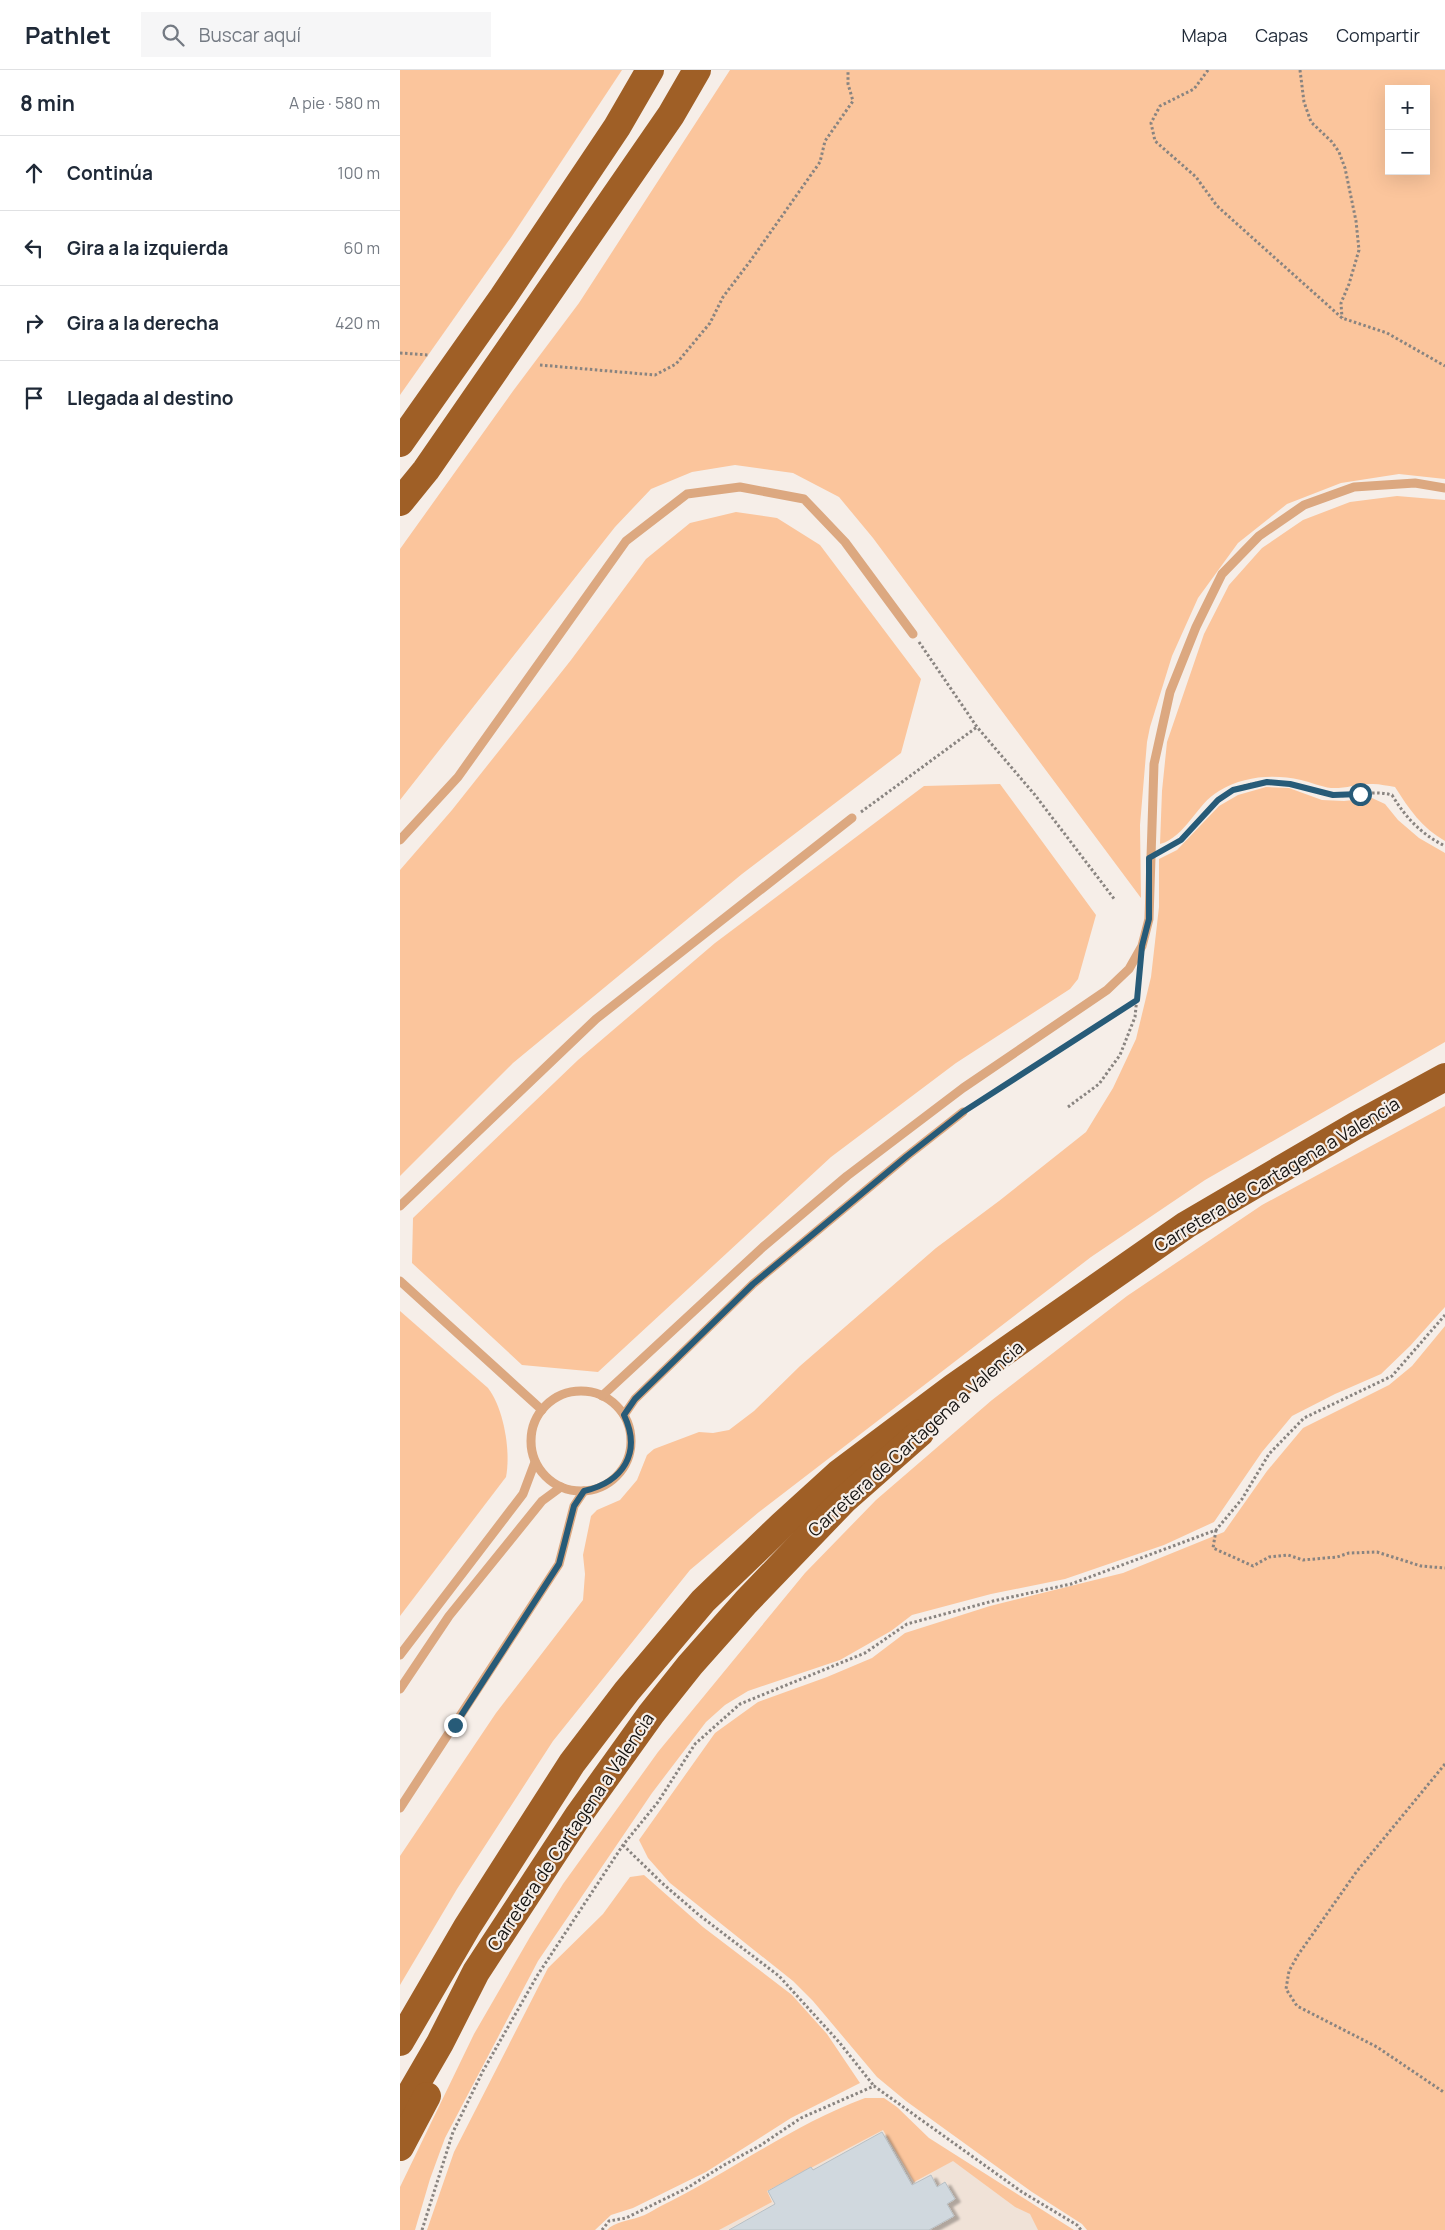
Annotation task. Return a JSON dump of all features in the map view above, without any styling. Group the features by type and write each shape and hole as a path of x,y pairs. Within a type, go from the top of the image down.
{"highway":[{"path":"400,443 503,297 617,127 650,70"},
{"path":"400,502 426,470 671,114 696,70"},
{"name":"Carretera de Cartagena a Valencia","path":"400,2042 466,1927 572,1764 627,1691 703,1601 783,1524 838,1474 954,1387 1194,1220 1355,1126 1445,1077"},
{"name":"Carretera de Cartagena a Valencia","path":"400,2112 440,2044 476,1972 539,1874 606,1775 690,1665 746,1602 844,1500 1037,1329"},
{"path":"400,2147 532,1904 564,1838"}],"lane":[{"path":"602,1396 762,1247 847,1176 963,1088 1107,990 1129,969 1142,946 1149,919 1149,858 1154,764 1170,692 1196,627 1222,574 1259,536 1304,505 1354,487 1415,483 1445,488"},
{"path":"400,840 458,777 626,541 687,494 740,487 804,499 845,542 913,634"},
{"path":"400,1206 596,1019 852,818"},
{"path":"624,1415 635,1399 753,1284 963,1112"},
{"path":"400,1281 542,1410"},
{"path":"570,1392 586,1392 602,1396 616,1406 624,1415 631,1438 630,1454 623,1468 613,1480 599,1488 584,1491 561,1487 550,1481 535,1462 531,1448 531,1435 535,1422 542,1410 555,1399 570,1392"},
{"path":"400,1655 523,1494 535,1462"},
{"path":"400,1689 449,1616 542,1501 561,1487"},
{"path":"400,1808 559,1564 574,1506 584,1491"}],"path":[{"path":"540,365 655,375 676,364 710,323 723,297 752,260 820,162 825,141 854,101 848,84 848,70"},
{"path":"1208,70 1194,90 1160,106 1151,124 1155,141 1196,177 1217,206 1342,318 1387,333 1445,366"},
{"path":"1300,70 1304,102 1311,122 1332,142 1345,168 1356,221 1359,250 1341,303 1342,318"},
{"path":"400,353 429,355"},
{"path":"913,634 978,727 1035,795 1115,900"},
{"path":"852,818 978,727"},
{"path":"1149,858 1181,840 1218,800 1233,790 1267,782 1290,784 1333,795 1379,791 1392,795 1402,812 1427,837 1445,846"},
{"path":"1068,1107 1099,1084 1120,1056 1135,1017 1142,946"},
{"path":"963,1112 1137,1000"},
{"path":"422,2230 453,2132 483,2071 537,1976 622,1845 658,1802 695,1744 740,1704 865,1653 908,1624 993,1601 1071,1584 1216,1530 1242,1499 1269,1454 1304,1418 1392,1376 1445,1315"},
{"path":"1216,1530 1213,1548 1252,1566 1269,1557 1288,1555 1303,1560 1337,1557 1349,1553 1377,1552 1421,1566 1445,1568"},
{"path":"1445,1764 1357,1871 1298,1955 1289,1971 1286,1989 1297,2006 1377,2047 1445,2093"},
{"path":"622,1845 699,1915 779,1976 839,2042 874,2086 1022,2192 1077,2225 1081,2230"},
{"path":"602,2230 609,2222 626,2218 687,2188 761,2145 801,2118 874,2086"}],"shaded area":[{"path":"400,70 622,70 512,236 400,395"},
{"path":"730,70 1445,70 1445,479 1399,474 1341,483 1287,504 1238,543 1198,598 1172,656 1147,742 1140,825 1141,898 873,538 839,497 793,473 735,465 692,472 651,489 615,527 400,800 400,549 513,391 579,303"},
{"path":"1397,496 1445,500 1445,841 1429,830 1405,803 1395,787 1368,784 1331,788 1290,778 1269,777 1238,782 1219,791 1204,804 1177,835 1160,844 1162,791 1167,742 1204,634 1229,585 1262,548 1303,520 1350,502"},
{"path":"736,512 777,518 820,545 921,679 901,753 742,874 513,1063 400,1176 400,870 452,810 571,660 646,559 690,523"},
{"path":"1000,784 1096,915 1078,979 1070,989 956,1063 831,1157 598,1372 522,1365 412,1263 413,1218 578,1060 715,943 924,786"},
{"path":"1266,787 1289,788 1322,800 1344,801 1372,798 1385,804 1398,820 1419,838 1445,853 1445,1042 1205,1180 1091,1257 759,1512 690,1570 553,1741 457,1889 400,1985 400,1856 496,1713 583,1600 585,1574 583,1555 591,1516 597,1510 620,1500 637,1480 647,1455 654,1449 699,1432 713,1433 729,1430 754,1411 800,1366 936,1248 1086,1132 1113,1088 1136,1039 1151,977 1159,907 1159,859 1177,850 1219,806 1238,795"},
{"path":"1445,1106 1445,1307 1410,1346 1381,1374 1335,1394 1292,1416 1262,1452 1214,1522 1164,1545 1065,1579 991,1594 912,1615 891,1631 840,1660 748,1691 725,1705 706,1722 652,1793 538,1961 445,2138 430,2179 415,2230 400,2230 400,2187 474,2034 530,1937 563,1884 658,1752 805,1573 876,1500 992,1400 1127,1296 1262,1205"},
{"path":"400,1311 488,1388 494,1397 502,1419 508,1455 506,1477 400,1616"},
{"path":"1445,1326 1445,2230 1087,2230 1082,2224 1032,2192 906,2101 877,2077 813,2001 793,1981 670,1883 648,1858 639,1840 715,1733 758,1702 827,1677 872,1658 905,1633 990,1606 1123,1573 1224,1532 1267,1471 1303,1428 1389,1385 1412,1366"},
{"path":"644,1875 703,1927 792,1995 827,2034 860,2083 791,2118 706,2172 633,2208 611,2215 595,2230 427,2230 454,2152 548,1968 603,1914 630,1877"},
{"path":"865,2098 884,2098 897,2107 929,2138 1074,2230 1038,2230 1030,2214 1015,2207 953,2161 914,2182 883,2130 767,2191 772,2202 719,2230 607,2230 617,2223 647,2214 786,2135"},
{"path":"891,2104 913,2130 1015,2207 1069,2230 664,2230"}],"building":[{"path":"882,2132 912,2185 931,2175 937,2187 945,2182 955,2199 947,2204 954,2216 929,2230 729,2230 775,2204 768,2191 811,2167 813,2170"}],"route":[{"path":"455,1725 559,1564 574,1506 584,1491 599,1488 613,1480 623,1468 630,1454 631,1438 629,1426 624,1415 635,1399 753,1284 907,1156 963,1112 1137,1000 1142,946 1149,919 1149,858 1181,840 1218,800 1233,790 1267,782 1290,784 1333,795 1360,794"}]}
